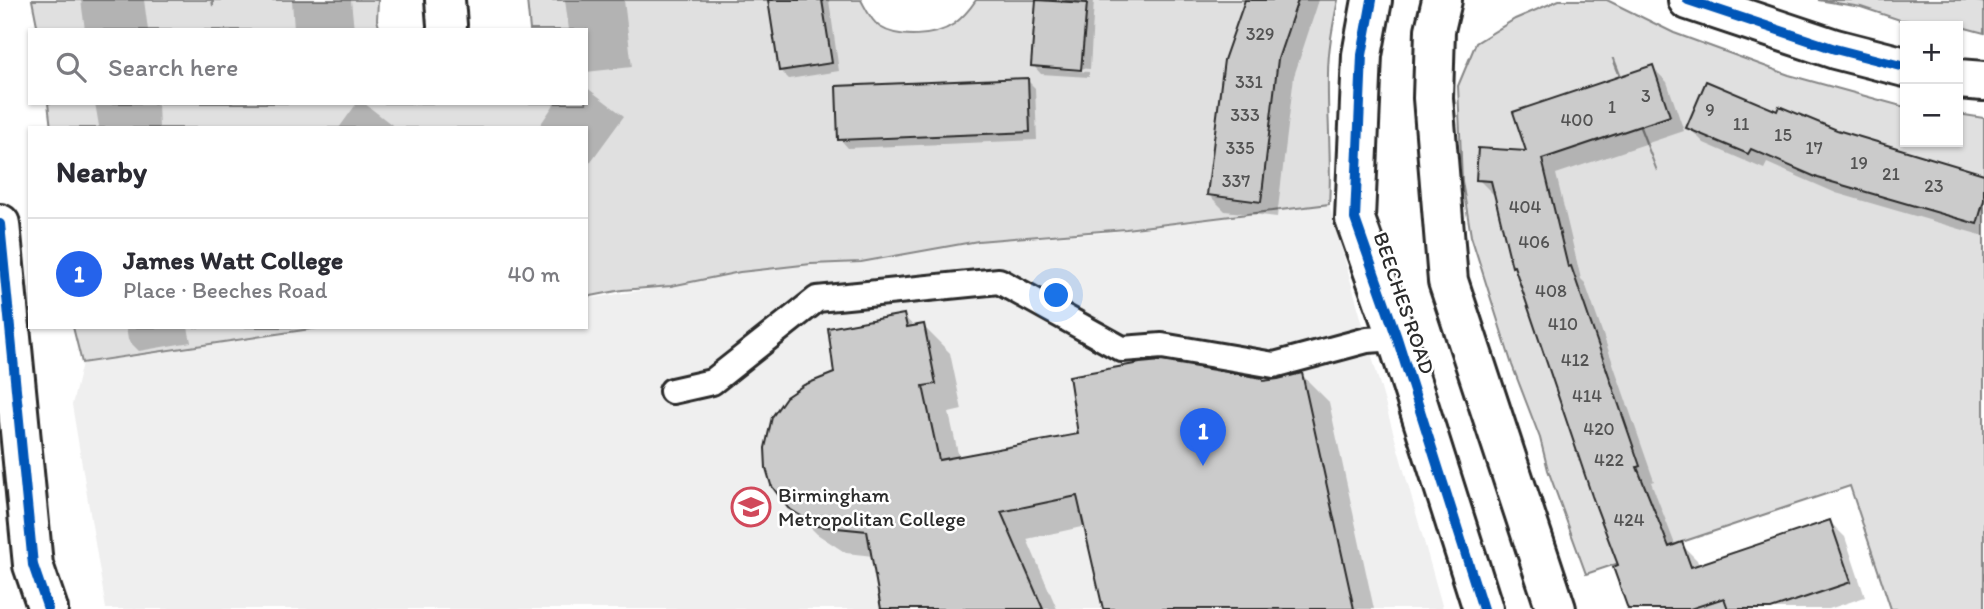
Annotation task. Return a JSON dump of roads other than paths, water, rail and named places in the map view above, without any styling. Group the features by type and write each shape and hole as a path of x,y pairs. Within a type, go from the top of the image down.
{"street":[{"name":"BEECHES ROAD","path":"1372,0 1363,55 1355,219 1397,338 1483,609"},
{"path":"1442,0 1435,30 1433,98 1448,281 1556,609"},
{"path":"1688,0 1835,49 1900,66"},
{"path":"1963,79 1984,81"},
{"path":"0,224 33,565 48,609"}],"lane":[{"path":"672,391 712,382 817,299 999,281 1122,349 1162,346 1274,365 1367,340 1397,338"}],"place":[{"name":"James Watt College","path":"1203,466"},
{"name":"Birmingham Metropolitan College","path":"751,507"}]}
